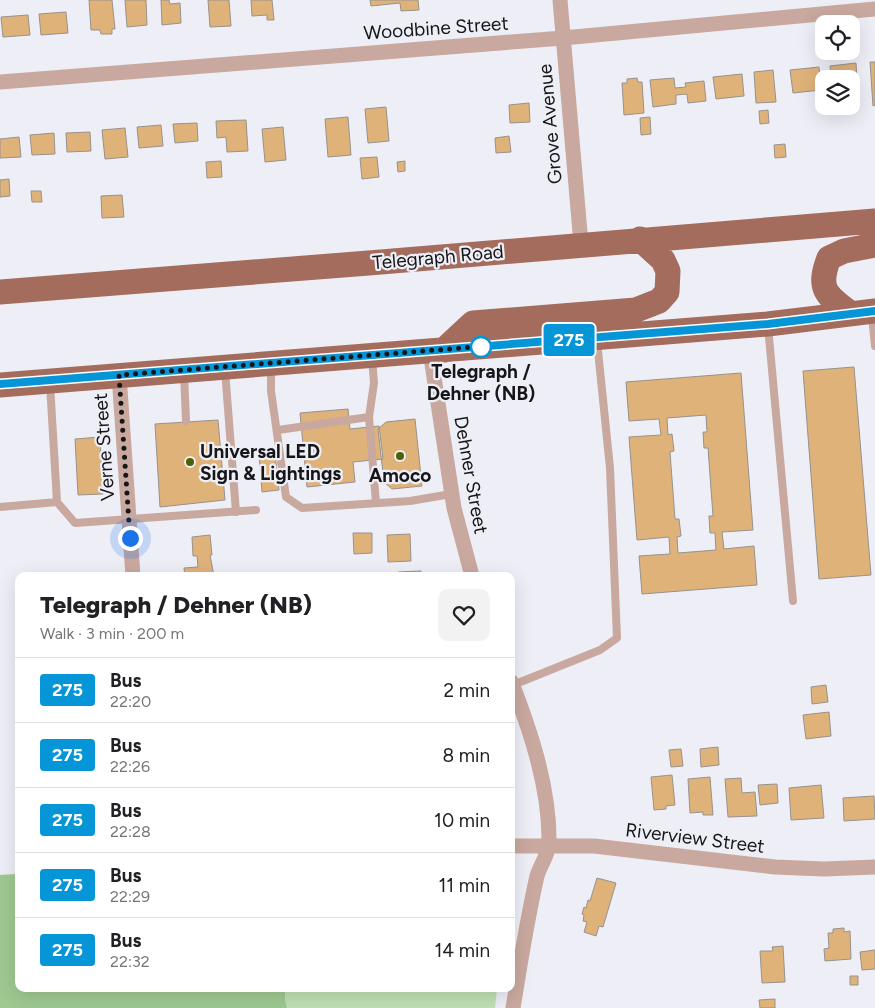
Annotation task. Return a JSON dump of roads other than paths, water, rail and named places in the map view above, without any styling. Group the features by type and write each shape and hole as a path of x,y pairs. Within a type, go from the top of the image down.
{"main road":[{"name":"Telegraph Road","path":"0,292 875,221"},
{"path":"437,350 473,323 636,310 660,301 667,292 668,270 663,260 640,239"},
{"path":"866,312 828,297 824,284 824,270 829,258 844,250 875,244"},
{"path":"0,384 768,324 866,312"}],"street":[{"name":"Grove Avenue","path":"560,0 581,244"},
{"name":"Woodbine Street","path":"0,82 563,38 875,9"},
{"name":"Dehner Street","path":"437,350 451,494 458,530 471,572"},
{"name":"Verne Street","path":"119,375 133,572"},
{"path":"513,1008 522,951 538,874 549,846 546,799 533,748 515,692"},
{"name":"Riverview Street","path":"515,846 594,846 775,867 824,869 875,867"}],"lane":[{"path":"866,312 875,346"},
{"path":"768,324 793,601"},
{"path":"515,682 600,650 617,638 610,468 596,338"},
{"path":"372,356 374,383 370,417 376,503"},
{"path":"271,364 272,391 286,497 302,508 410,501 451,494"},
{"path":"224,368 236,512"},
{"path":"184,371 186,421"},
{"path":"50,381 57,502 75,523 256,510"},
{"path":"278,430 370,417"},
{"path":"0,507 57,502"}],"place":[{"name":"Telegraph / Dehner (NB)","path":"481,347"},
{"name":"Amoco","path":"400,456"},
{"name":"Universal LED Sign & Lightings","path":"190,462"}]}
